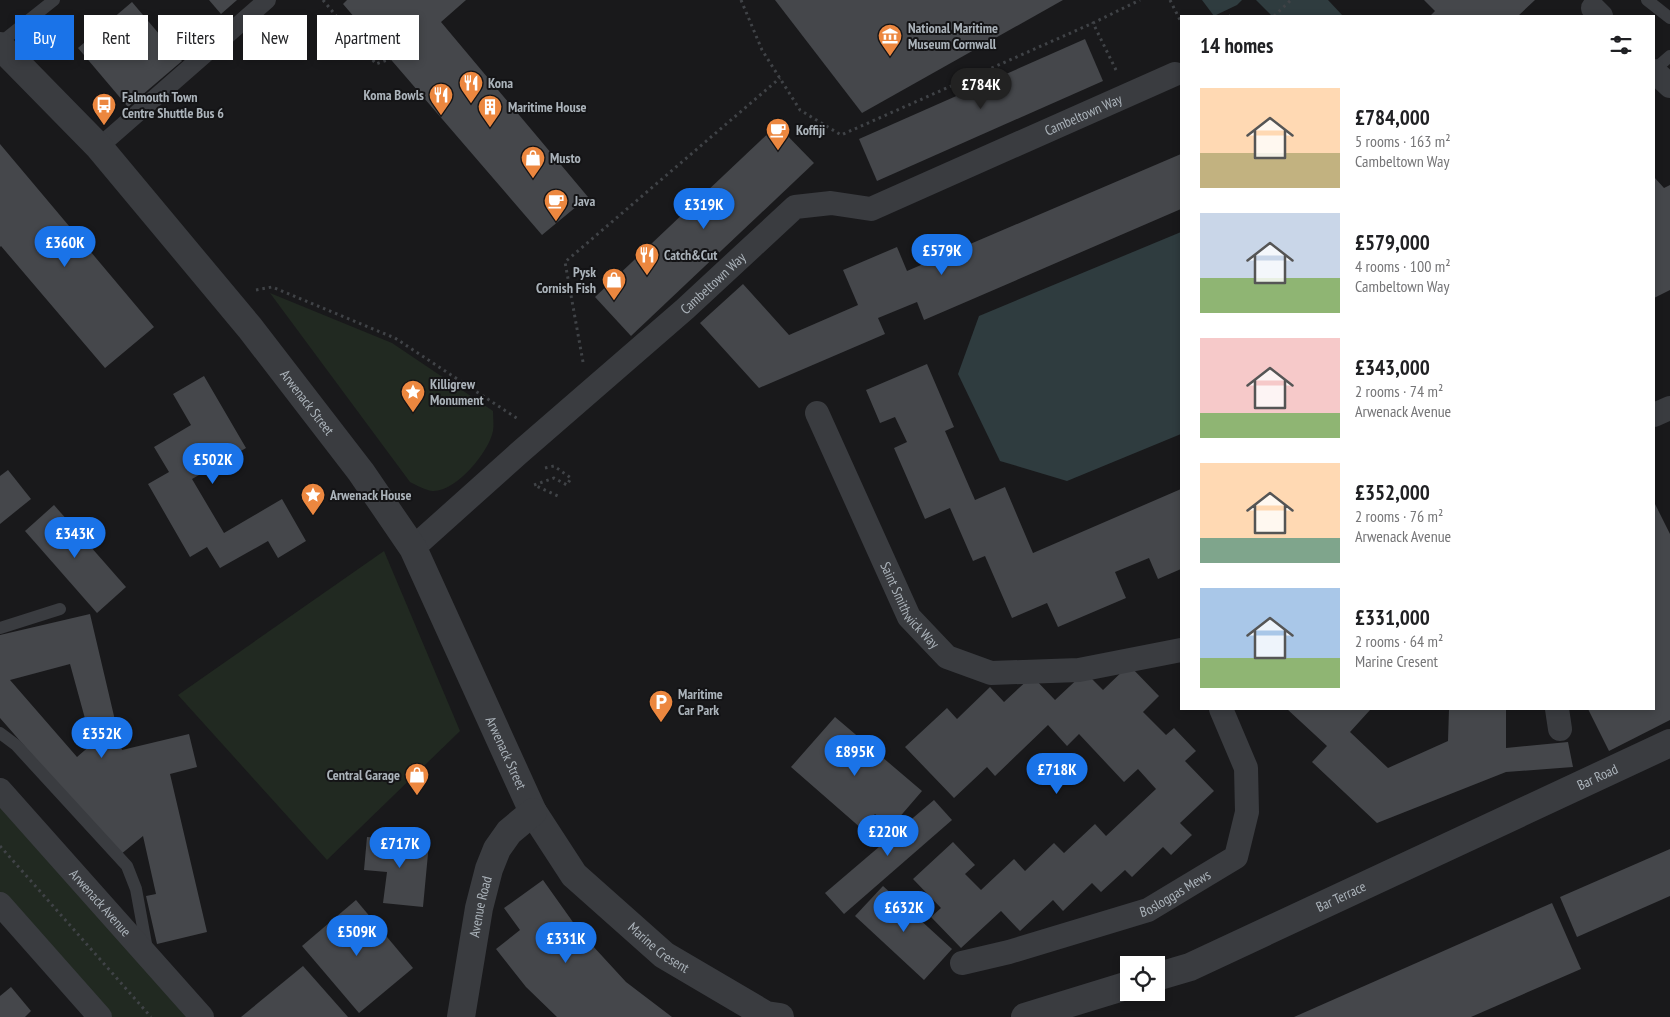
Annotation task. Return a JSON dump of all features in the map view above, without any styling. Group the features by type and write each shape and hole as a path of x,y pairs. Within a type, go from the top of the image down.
{"street":[{"path":"99,147 267,0"},
{"name":"Arwenack Street","path":"0,45 99,147 256,335 361,472 413,548 533,812"},
{"path":"1655,71 1670,86"},
{"name":"Cambeltown Way","path":"413,548 540,434 685,309 795,207 831,203 871,209 1175,74"},
{"path":"1655,414 1670,408"},
{"name":"Saint Smithwick Way","path":"817,412 909,617 947,658 991,673 1079,670 1180,650"},
{"name":"Bosloggas Mews","path":"962,963 1009,952 1148,910 1236,856 1247,812 1246,768 1221,710"},
{"name":"Bar Road","path":"1524,811 1670,743"},
{"name":"Arwenack Avenue","path":"0,790 202,1017"},
{"name":"Bar Terrace","path":"1165,974 1190,966 1524,811"},
{"name":"Marine Cresent","path":"533,812 574,875 664,955 773,1016"},
{"name":"Avenue Road","path":"461,1017 479,908 489,869 497,849 510,832 533,812"},
{"path":"0,904 100,1017"},
{"path":"1025,1017 1120,988"}],"lane":[{"path":"0,45 54,0"},
{"path":"1647,0 1670,18"},
{"path":"1655,69 1670,56"},
{"path":"0,628 60,609"},
{"path":"0,733 16,744 127,866 136,889 148,956"}],"path":[{"path":"323,0 335,15"},
{"path":"741,0 762,50 800,110 842,135 1140,0"},
{"path":"1170,0 1180,20"},
{"path":"1275,15 1291,0"},
{"path":"1093,22 1128,95"},
{"path":"373,60 376,64 387,60"},
{"path":"583,364 565,262 780,78"},
{"path":"224,297 272,287 395,338 540,434"},
{"path":"519,453 537,470 554,466 571,478 567,485 554,478 534,485 558,496"},
{"path":"0,846 151,1017"}],"shaded area":[{"path":"1202,0 1242,0 1237,5 1213,15"},
{"path":"1256,0 1328,0 1342,15 1271,15"},
{"path":"1180,232 1180,434 1067,481 1000,461 958,374 979,316"},
{"path":"270,293 392,343 493,411 493,431 490,440 470,470 451,485 441,490 432,491 410,482"},
{"path":"384,551 460,731 327,860 178,695"},
{"path":"0,797 196,1017 108,1017 0,895"}],"building":[{"path":"209,0 237,0 221,14"},
{"name":"Maritime House","path":"347,0 466,0 441,22 588,197 542,235 391,60 419,60 419,15 352,15 343,4"},
{"name":"National Maritime Museum Cornwall","path":"775,0 1063,0 862,113"},
{"path":"1424,0 1535,0 1519,15 1431,15 1435,11"},
{"path":"132,2 143,15 117,15"},
{"path":"148,21 158,33 158,60 182,61 128,107 88,60 148,60"},
{"path":"1085,39 1103,81 877,181 859,139"},
{"path":"84,43 84,55 78,48"},
{"path":"777,125 814,163 631,336 595,297"},
{"path":"0,144 154,327 105,368 0,247"},
{"path":"1180,154 1180,209 924,320 917,302 878,318 885,334 759,388 700,323 743,284 789,335 858,305 843,270 897,247 907,271"},
{"path":"1655,178 1664,188 1670,185 1670,290 1655,298"},
{"path":"927,364 954,427 945,431 975,500 1005,487 1033,553 1180,489 1180,569 1158,579 1149,558 1115,572 1126,598 1058,627 1047,603 1012,618 985,556 973,561 950,508 925,519 894,448 907,442 895,417 880,423 866,390"},
{"path":"204,376 246,448 192,479 224,533 282,499 306,541 278,558 268,541 220,568 207,547 190,557 148,484 169,472 154,447 191,425 173,394"},
{"path":"8,470 31,499 0,524 0,476"},
{"path":"1655,504 1670,534 1670,720 1609,751 1588,710 1655,710"},
{"path":"54,505 126,587 97,613 25,531"},
{"path":"90,614 122,750 189,734 197,767 170,774 207,932 157,944 146,896 156,894 143,836 120,855 0,718 0,635","holes":["70,664 92,744 77,757 10,680"]},
{"path":"1129,665 1159,696 1143,712 1166,735 1174,728 1196,751 1185,761 1214,791 1180,823 1192,835 1171,855 1163,847 1132,877 1125,870 1101,892 1092,883 1063,911 1053,900 1020,931 1001,911 961,948 931,917 941,908 913,879 953,842 975,865 965,874 981,890 1014,859 1025,871 1054,843 1064,853 1095,824 1106,836 1156,789 1138,769 1124,782 1079,734 1067,746 1048,725 995,776 987,767 954,798 905,747 947,708 957,719 990,687 1004,702 1032,676 1055,700 1085,672 1103,690"},
{"path":"1288,710 1370,710 1350,732 1388,768 1448,741 1449,710 1506,710 1506,748 1568,742 1573,767 1506,772 1377,823 1312,762 1327,746"},
{"path":"835,717 922,791 891,827 875,814 862,829 791,767"},
{"path":"934,800 952,820 844,914 825,893"},
{"path":"367,837 429,843 423,907 383,903 387,872 364,870"},
{"path":"1670,849 1670,896 1577,937 1560,897"},
{"path":"543,880 580,932 626,982 672,1017 557,1017 526,987 496,949 520,930 504,908"},
{"path":"883,886 952,949 924,980 855,916"},
{"path":"356,900 413,968 359,1013 302,946"},
{"path":"1552,903 1581,969 1471,1017 1294,1017"},
{"path":"303,966 348,1017 241,1017"},
{"path":"11,987 31,1011 25,1017 0,1017 0,996"}],"place":[{"name":"National Maritime Museum Cornwall","path":"890,57"},
{"name":"Kona","path":"471,104"},
{"name":"Koma Bowls","path":"441,116"},
{"name":"Falmouth Town Centre Shuttle Bus 6","path":"104,126"},
{"name":"Maritime House","path":"490,128"},
{"name":"Koffiji","path":"778,151"},
{"name":"Musto","path":"533,179"},
{"name":"Java","path":"556,222"},
{"name":"Catch&Cut","path":"647,276"},
{"name":"Pysk Cornish Fish","path":"614,301"},
{"name":"Killigrew Monument","path":"413,413"},
{"name":"Arwenack House","path":"313,516"},
{"name":"Maritime Car Park","path":"661,723"},
{"name":"Central Garage","path":"417,796"}]}
